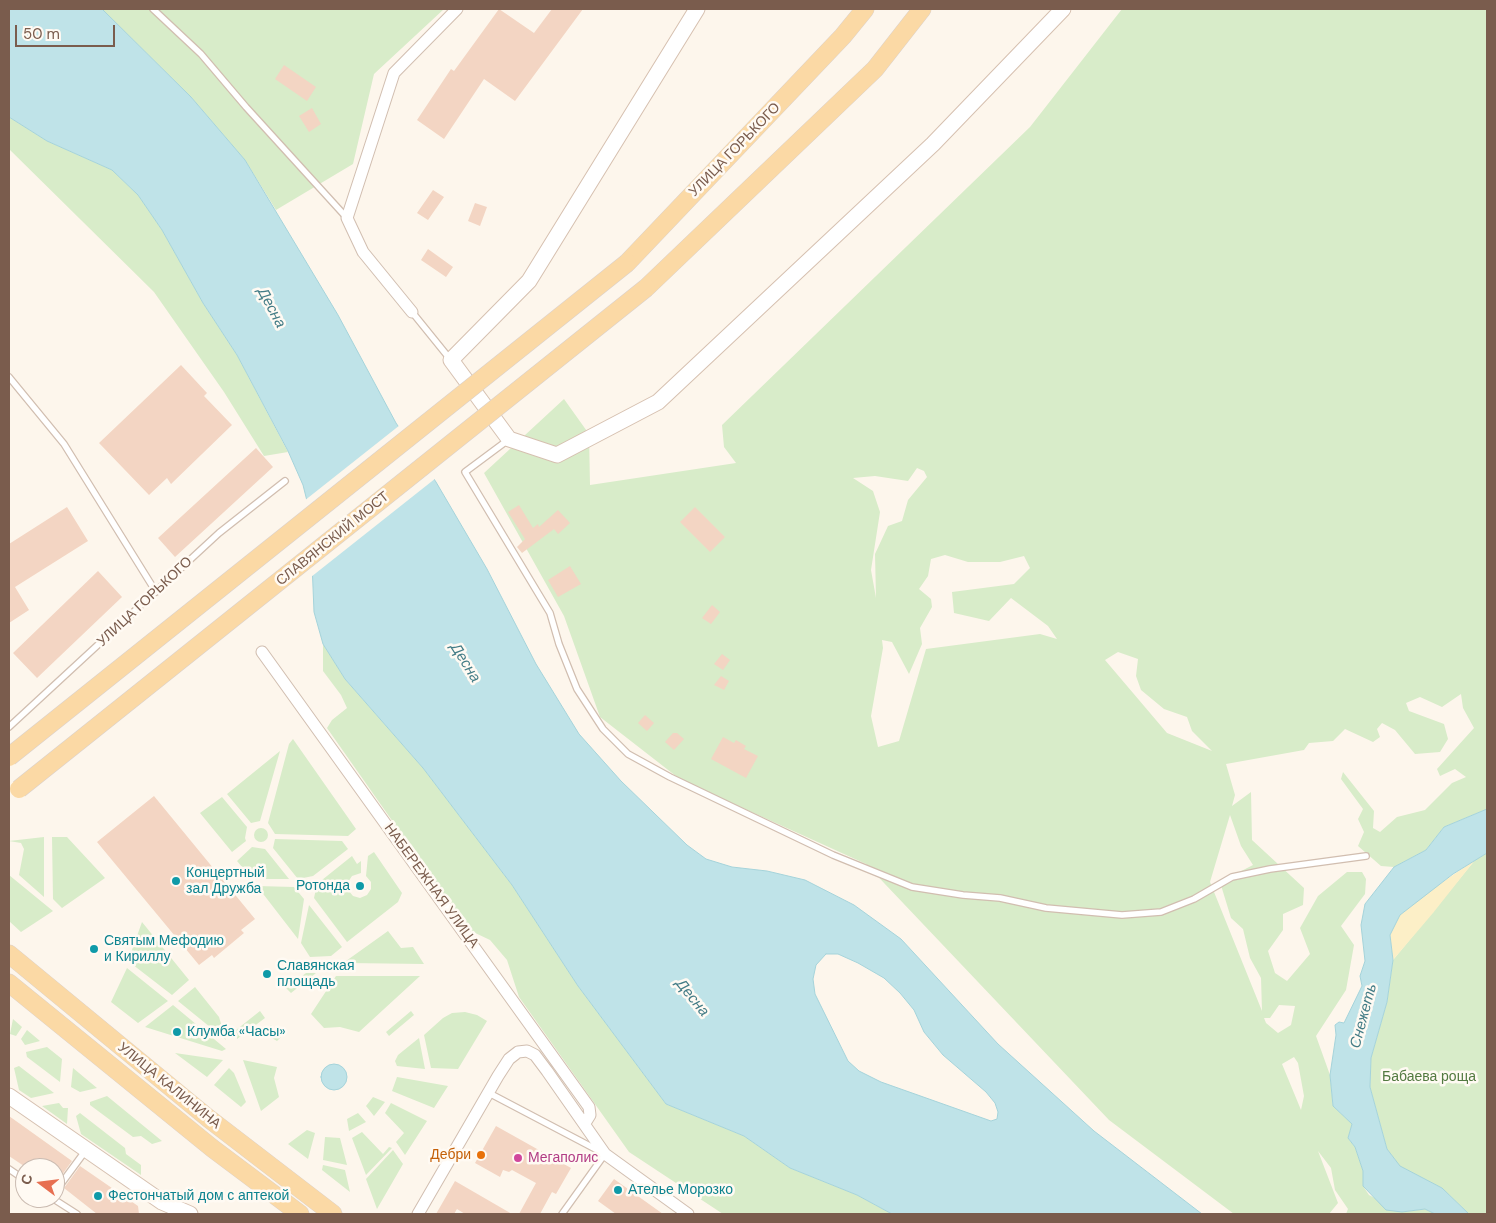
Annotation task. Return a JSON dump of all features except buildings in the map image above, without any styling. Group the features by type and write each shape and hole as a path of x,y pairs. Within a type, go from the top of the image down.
{"main road":[{"name":"УЛИЦА ГОРЬКОГО","path":"9,757 627,263 843,36 865,9"},
{"name":"СЛАВЯНСКИЙ МОСТ","path":"14,793 646,288 875,69 922,9"},
{"name":"УЛИЦА КАЛИНИНА","path":"9,954 208,1118 333,1214"},
{"name":"УЛИЦА КАЛИНИНА","path":"9,983 212,1148 300,1214"}],"street":[{"path":"412,312 363,252 347,218 394,73 457,9"},
{"path":"697,9 529,281 451,360 509,439 557,455 658,402 933,144 1063,9"},
{"name":"НАБЕРЕЖНАЯ УЛИЦА","path":"262,652 589,1107 590,1115 585,1123"},
{"path":"418,1214 487,1092 509,1059 518,1052 527,1051 535,1055 585,1123 605,1154 680,1212"},
{"path":"9,1096 180,1213"}],"lane":[{"path":"153,9 201,54 246,107 347,218"},
{"path":"412,312 451,360"},
{"path":"9,377 64,444 156,592"},
{"path":"509,439 465,472 550,613 559,644 576,689 603,729 628,754 670,777 833,855 912,887 963,896 1000,898 1046,908 1122,915 1161,912 1194,899 1232,878 1270,869 1366,856"},
{"name":"УЛИЦА ГОРЬКОГО","path":"9,728 219,533 285,480"},
{"path":"487,1092 605,1154 562,1214"},
{"path":"65,1178 86,1150"},
{"path":"65,1206 77,1214"}],"green space":[{"path":"102,9 444,9 374,74 353,164 276,210 245,160 191,97"},
{"path":"1122,9 1487,9 1487,809 1444,827 1426,850 1394,867 1381,866 1358,846 1364,832 1358,819 1363,809 1341,779 1343,772 1374,811 1373,828 1380,832 1397,817 1425,810 1452,783 1466,777 1455,769 1440,776 1437,769 1474,728 1463,708 1461,694 1442,707 1420,697 1406,703 1409,711 1444,724 1448,739 1440,752 1415,754 1395,730 1382,723 1377,729 1380,737 1373,742 1345,729 1333,741 1309,743 1304,750 1226,764 1235,795 1232,806 1251,792 1252,840 1304,888 1303,905 1283,914 1283,930 1268,951 1275,973 1287,981 1310,954 1300,928 1318,896 1347,872 1362,872 1366,879 1365,894 1341,926 1354,945 1346,990 1316,1036 1330,1075 1333,1106 1352,1124 1348,1138 1355,1147 1363,1171 1363,1186 1369,1195 1402,1212 1425,1209 1435,1214 1346,1214 1348,1209 1335,1190 1331,1168 1318,1151 1338,1203 1329,1214 1234,1214 1109,1120 866,864 681,780 600,717 564,616 484,473 564,399 589,434 590,485 736,463 724,447 722,425 1030,127","holes":["917,468 924,471 927,477 908,500 902,521 888,526 875,554 876,598 871,570 880,512 873,491 853,478 875,476 908,481","945,555 968,562 1000,562 1024,556 1030,568 1014,584 952,592 954,613 989,621 1011,598 1048,626 1057,639 1040,634 926,649 899,741 878,747 871,716 883,648 882,640 892,642 909,674 922,644 920,628 932,607 931,599 919,589 928,576 931,559","1118,652 1138,659 1136,676 1141,690 1164,709 1187,717 1192,731 1212,751 1167,733 1105,660","1230,815 1241,846 1253,865 1220,882 1231,918 1243,929 1250,958 1261,978 1262,1011 1210,882","1279,1005 1295,1006 1291,1025 1278,1033 1266,1023 1264,1018 1270,1018","1294,1057 1298,1063 1304,1096 1301,1110 1282,1064"]},
{"path":"9,117 47,141 112,170 138,195 162,230 203,303 237,355 288,452 264,456 224,392 154,292 9,149"},
{"path":"323,644 345,679 423,768 512,885 578,986 666,1104 744,1136 790,1168 857,1195 892,1214 723,1214 629,1152 519,997 507,960 490,940 469,930 327,728 332,720 347,708 341,695 323,671"},
{"path":"293,739 356,829 348,836 275,834 268,823 289,744"},
{"path":"280,751 260,821 251,823 227,794"},
{"path":"222,797 247,827 246,841 232,852 200,813"},
{"path":"261,828 266,830 268,835 266,840 261,842 256,840 254,835 256,830"},
{"path":"44,837 44,897 19,875 24,849 21,843 9,841"},
{"path":"52,837 67,837 105,878 62,908 53,899"},
{"path":"275,839 342,841 348,849 313,876 298,879 273,848"},
{"path":"252,847 265,849 289,879 252,879 237,861"},
{"path":"374,852 402,893 398,902 347,942 314,898 317,884 352,856 357,864 361,861 361,873 352,876 348,882 348,890 353,896 360,898 367,895 371,889 371,882 366,876 368,856"},
{"name":"Бабаева роща","path":"1487,853 1487,1214 1469,1214 1442,1188 1400,1167 1387,1149 1370,1087 1371,1058 1387,1002 1393,960 1475,860"},
{"path":"9,875 53,911 21,932 9,921"},
{"path":"257,886 294,887 304,899 298,939"},
{"path":"309,905 342,947 331,956 310,957 301,943"},
{"path":"142,922 189,980 172,995 128,961"},
{"path":"388,931 401,948 413,947 424,964 348,963 346,961"},
{"path":"127,968 168,1001 138,1023 111,1002"},
{"path":"306,973 316,973 291,993 286,988"},
{"path":"336,976 420,976 359,1032 340,1027 324,1028 311,1014"},
{"path":"195,987 219,1017 226,1040 178,1001"},
{"path":"173,1005 226,1049 222,1051 145,1027"},
{"path":"260,1011 265,1018 237,1039 236,1030"},
{"path":"411,1011 414,1015 389,1036 386,1032"},
{"path":"465,1012 477,1015 487,1021 458,1069 431,1068 424,1035 443,1018 452,1013"},
{"path":"13,1019 22,1027 16,1036 10,1034"},
{"path":"271,1025 281,1037 277,1041 262,1032"},
{"path":"27,1030 40,1041 25,1045 21,1039"},
{"path":"419,1038 425,1069 397,1066 395,1061 398,1055"},
{"path":"47,1047 62,1059 60,1082 27,1057 26,1052"},
{"path":"175,1053 223,1060 207,1077"},
{"path":"243,1060 277,1067 274,1078 279,1097 261,1111"},
{"path":"19,1066 54,1093 31,1098 19,1090 14,1068"},
{"path":"73,1068 97,1088 80,1092 71,1087"},
{"path":"229,1068 234,1073 246,1102 241,1107 214,1085"},
{"path":"397,1077 448,1086 434,1108 392,1091"},
{"path":"107,1096 162,1141 152,1144 141,1136 133,1137 90,1105 90,1102"},
{"path":"373,1097 385,1102 374,1116 366,1106"},
{"path":"59,1103 63,1108 68,1108 67,1124 42,1106"},
{"path":"391,1103 427,1121 405,1155 396,1142 404,1133 385,1113"},
{"path":"80,1113 125,1148 126,1154 141,1165 141,1175 81,1134 76,1116"},
{"path":"358,1113 366,1122 349,1131 347,1119"},
{"path":"307,1130 315,1133 308,1159 288,1144"},
{"path":"362,1132 383,1154 389,1147 392,1148 366,1175 352,1138"},
{"path":"325,1137 340,1138 347,1165 323,1160"},
{"path":"393,1150 403,1164 377,1209 366,1179"},
{"path":"323,1165 345,1170 350,1192 322,1170"}],"sand":[{"path":"1475,860 1393,960 1390,935 1400,915 1422,896"}],"water":[{"name":"Десна","path":"9,9 102,9 191,97 245,160 338,315 396,423 436,482 487,569 536,664 579,734 621,781 687,845 706,859 732,867 767,871 805,880 854,905 901,939 998,1044 1094,1131 1202,1214 892,1214 857,1195 790,1168 744,1136 666,1104 578,986 512,885 423,768 345,679 323,644 314,612 310,513 303,485 288,451 237,355 203,303 162,230 138,195 112,170 47,141 9,117","holes":["826,954 838,954 884,978 900,993 914,1010 924,1032 943,1055 986,1092 995,1103 998,1112 997,1119 991,1121 881,1082 859,1071 848,1061 815,994 813,979 816,965"]},
{"name":"Снежеть","path":"1487,809 1487,853 1453,874 1400,915 1390,935 1393,960 1387,1002 1371,1058 1370,1087 1387,1149 1400,1166 1442,1188 1469,1214 1435,1214 1425,1209 1402,1212 1386,1210 1363,1186 1363,1171 1355,1147 1348,1138 1352,1124 1333,1106 1330,1075 1336,1035 1335,1025 1339,1022 1344,1023 1362,986 1360,976 1365,961 1361,925 1365,904 1394,867 1426,850 1444,827"},
{"path":"334,1064 343,1068 347,1077 343,1086 334,1090 325,1086 321,1077 325,1068"}],"pier":[{"path":"400,425 436,478 311,577 307,514 304,501"}],"place":[{"name":"Концертный зал Дружба","path":"176,881"},
{"name":"Ротонда","path":"360,886"},
{"name":"Святым Мефодию и Кириллу","path":"94,949"},
{"name":"Славянская площадь","path":"267,974"},
{"name":"Клумба «Часы»","path":"177,1032"},
{"name":"Дебри","path":"481,1155"},
{"name":"Мегаполис","path":"518,1158"},
{"name":"Ателье Морозко","path":"618,1190"},
{"name":"Фестончатый дом с аптекой","path":"98,1196"}]}
